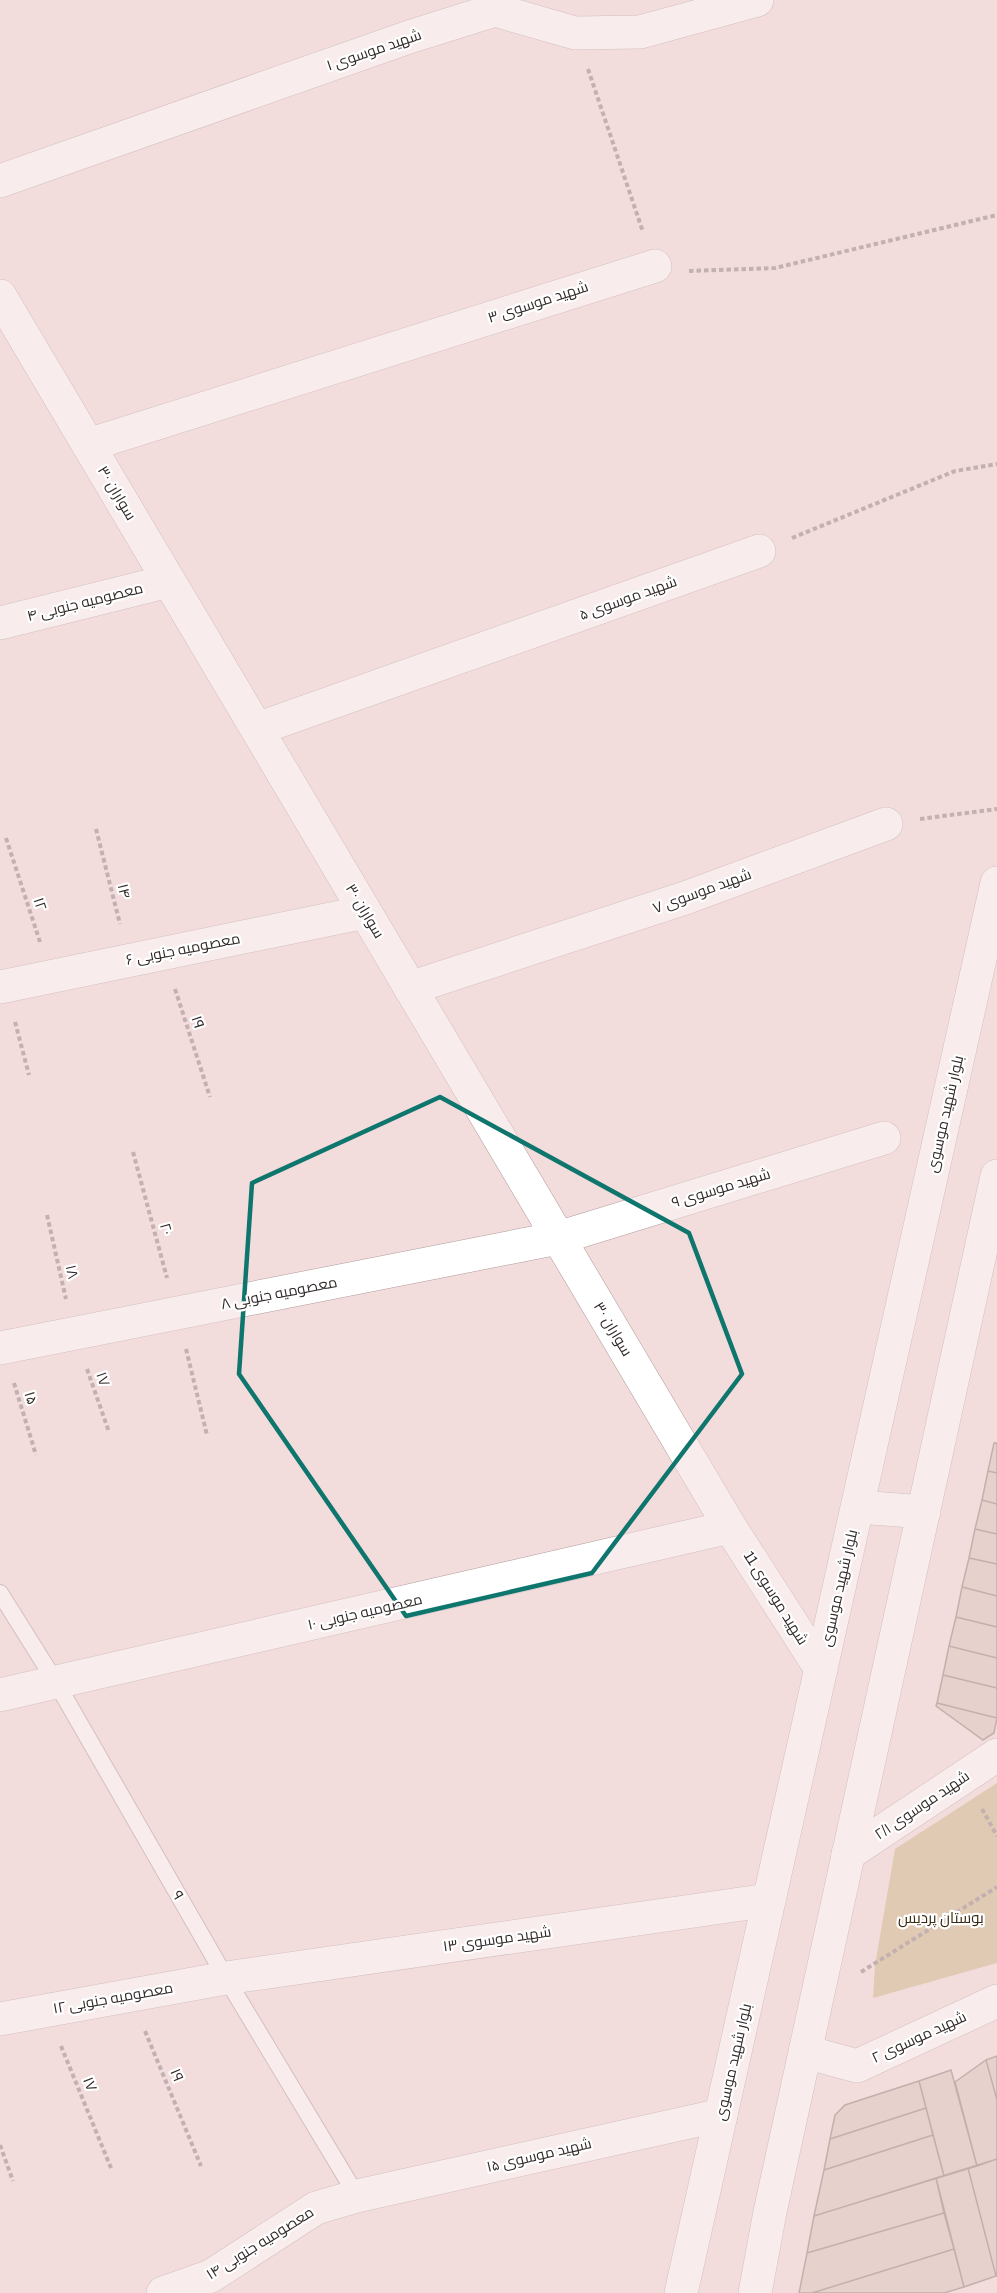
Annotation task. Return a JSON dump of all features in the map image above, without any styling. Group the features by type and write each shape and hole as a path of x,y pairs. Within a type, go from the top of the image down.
{"street":[{"name":"شهید موسوی ۱","path":"0,181 409,37 495,10 575,33 640,32 757,0"},
{"name":"شهید موسوی ۳","path":"88,445 655,266"},
{"name":"سواران ۳۰","path":"0,296 730,1527"},
{"name":"شهید موسوی ۵","path":"257,729 759,551"},
{"name":"معصومیه جنوبی ۴","path":"0,623 169,581"},
{"name":"شهید موسوی ۷","path":"410,988 685,898 886,824"},
{"name":"بلوار شهید موسوی","path":"681,2293 997,883"},
{"name":"معصومیه جنوبی ۶","path":"3,987 365,912"},
{"name":"شهید موسوی ۹","path":"558,1238 884,1138"},
{"path":"755,2293 770,2212 997,1176"},
{"name":"معصومیه جنوبی ۸","path":"2,1348 558,1238"},
{"path":"858,1507 924,1512"},
{"name":"شهید موسوی 11","path":"730,1527 821,1669"},
{"name":"معصومیه جنوبی ۱۰","path":"0,1695 57,1684 730,1527"},
{"name":"شهید موسوی ۲/۱","path":"848,1854 997,1755"},
{"name":"شهید موسوی ۱۳","path":"226,1978 769,1900"},
{"name":"معصومیه جنوبی ۱۲","path":"0,2019 226,1978"},
{"name":"شهید موسوی ۲","path":"806,2052 857,2066 997,2001"},
{"name":"شهید موسوی ۱۵","path":"357,2196 721,2115"},
{"name":"معصومیه جنوبی ۱۴","path":"163,2293 211,2276 316,2208 357,2196"}],"lane":[{"name":"۹","path":"0,1593 57,1684 226,1978 357,2196"}],"path":[{"path":"575,33 655,266 696,273 775,268 997,215"},
{"path":"759,551 955,471 997,464"},
{"path":"886,824 997,808"},
{"name":"۱۴","path":"96,829 129,960"},
{"name":"۱۲","path":"6,838 52,977"},
{"name":"۱۹","path":"164,954 210,1097"},
{"path":"3,987 29,1075"},
{"name":"۲۰","path":"133,1152 177,1313"},
{"name":"۱۸","path":"47,1215 74,1334"},
{"path":"177,1313 207,1434"},
{"name":"۱۷","path":"74,1334 109,1432"},
{"name":"۱۵","path":"2,1348 36,1455"},
{"path":"818,1994 875,1965 997,1887"},
{"name":"۱۹","path":"130,1994 201,2166"},
{"name":"۱۷","path":"46,2010 111,2168"},
{"path":"0,2145 13,2181"}],"highlighted area":[{"path":"440,1097 689,1233 742,1374 592,1573 406,1616 239,1374 252,1183"}],"green space":[{"name":"بوستان پردیس","path":"997,1783 997,1963 873,1998 875,1965 895,1849"}],"building":[{"path":"994,1443 997,1443 997,1473 988,1471"},
{"path":"988,1471 997,1473 997,1504 982,1500"},
{"path":"982,1500 997,1504 997,1534 975,1529"},
{"path":"975,1529 997,1534 997,1564 969,1558"},
{"path":"969,1558 997,1564 997,1596 962,1587"},
{"path":"962,1587 997,1596 997,1627 956,1617"},
{"path":"956,1617 997,1627 997,1658 949,1646"},
{"path":"949,1646 997,1658 997,1688 943,1675"},
{"path":"943,1675 997,1688 997,1718 937,1703"},
{"path":"937,1703 997,1718 994,1733 983,1740 936,1706"},
{"path":"997,2056 997,2100 986,2060"},
{"path":"986,2060 997,2100 997,2159 977,2166 955,2082"},
{"path":"951,2070 977,2166 944,2176 919,2081"},
{"path":"919,2081 926,2108 830,2139 835,2115 845,2105"},
{"path":"926,2108 933,2135 824,2170 830,2139"},
{"path":"933,2135 944,2176 814,2216 824,2170"},
{"path":"997,2159 997,2276 996,2276 968,2168"},
{"path":"968,2168 996,2276 964,2287 936,2178"},
{"path":"936,2178 944,2213 807,2253 814,2216"},
{"path":"944,2213 954,2249 812,2293 799,2293 807,2253"},
{"path":"954,2249 964,2287 944,2293 812,2293"}]}
